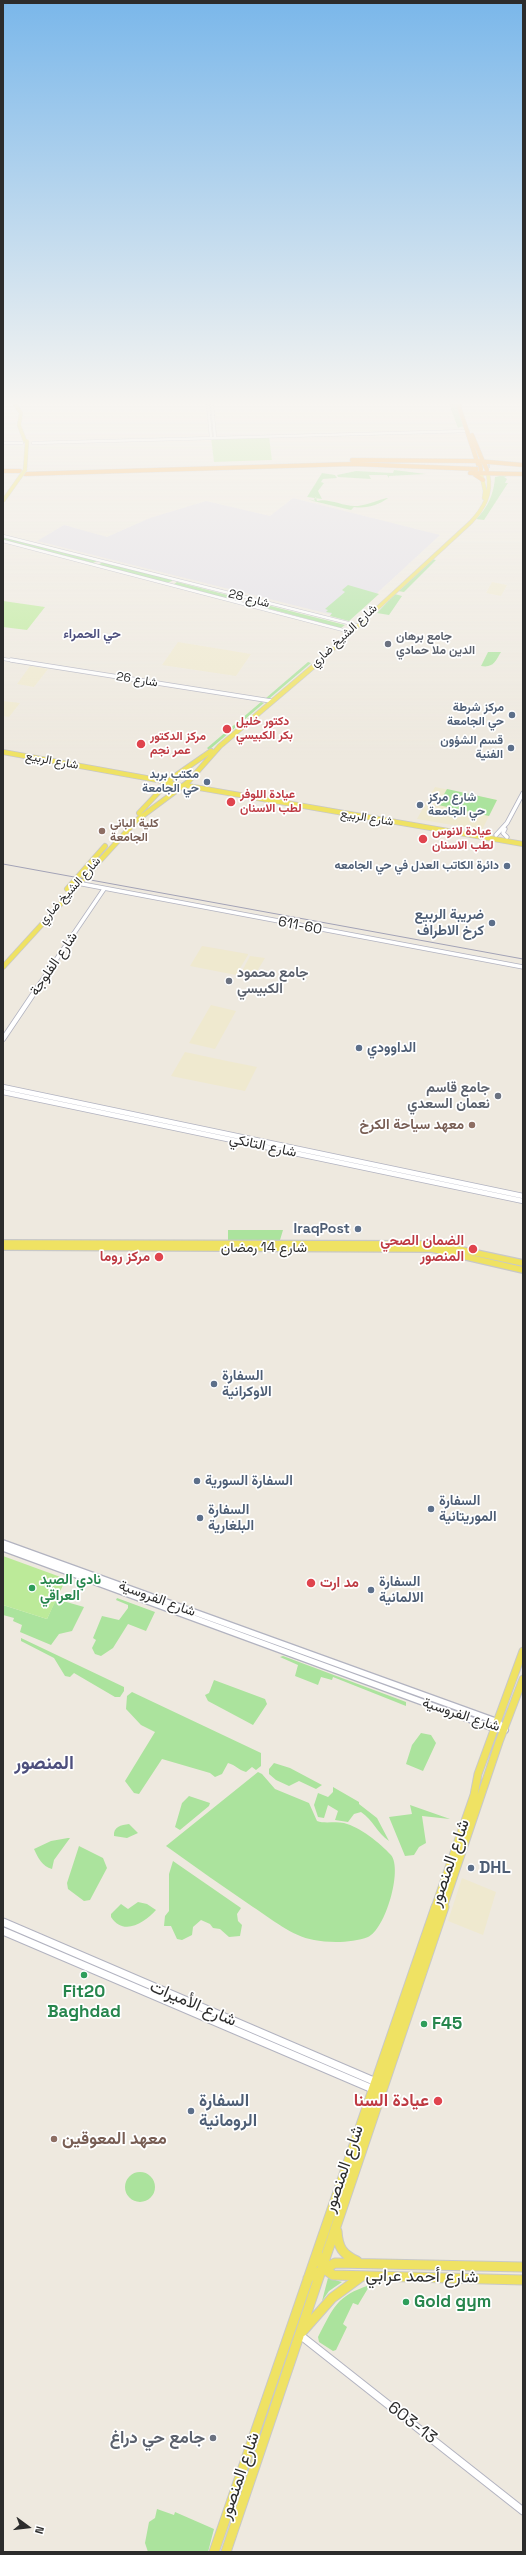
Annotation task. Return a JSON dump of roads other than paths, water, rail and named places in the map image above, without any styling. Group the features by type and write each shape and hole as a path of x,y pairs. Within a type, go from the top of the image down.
{"main road":[{"name":"شارع الشيخ ضاري","path":"3,962 82,871 144,808 163,783 171,781 194,764 271,701 466,523"},
{"name":"شارع الشيخ ضاري","path":"3,967 77,884 137,820 168,798 179,786 188,784 200,767 220,746 336,648 470,523"},
{"name":"شارع الربيع","path":"3,752 147,778 163,783"},
{"name":"شارع الربيع","path":"3,756 125,774"},
{"path":"194,764 194,768 200,767"},
{"path":"125,774 171,781 179,786 229,793"},
{"path":"125,774 163,783 170,789 179,786"},
{"path":"195,774 196,782 200,785"},
{"path":"171,781 182,778 188,784 200,785 229,793"},
{"name":"شارع الربيع","path":"188,784 212,790 523,844"},
{"path":"155,794 159,798 168,798"},
{"path":"149,802 153,800 159,803"},
{"path":"137,806 144,808"},
{"name":"شارع الربيع","path":"370,817 523,840"},
{"name":"شارع 14 رمضان","path":"3,1243 434,1244 523,1263"},
{"name":"شارع 14 رمضان","path":"3,1247 432,1249 523,1270"},
{"name":"شارع المنصور","path":"214,2552 523,1651"},
{"name":"شارع المنصور","path":"226,2552 323,2268 499,1742 505,1730 523,1679"},
{"path":"336,2228 338,2243 344,2255 363,2263"},
{"path":"317,2253 323,2268"},
{"name":"شارع أحمد عرابي","path":"308,2278 323,2268 335,2263 523,2267"},
{"name":"شارع أحمد عرابي","path":"323,2268 333,2275 523,2280"},
{"path":"300,2335 332,2298 362,2276"}],"street":[{"name":"شارع 28","path":"3,536 349,625 356,625"},
{"name":"شارع 28","path":"3,541 343,630 347,633"},
{"path":"95,565 100,561"},
{"path":"169,584 174,580"},
{"path":"238,602 243,598"},
{"path":"343,630 348,628 349,625"},
{"name":"شارع 26","path":"3,659 271,701"},
{"path":"507,837 503,833 523,793"},
{"path":"496,835 507,824"},
{"name":"611-60","path":"77,884 523,967"},
{"name":"شارع الفلوجة","path":"3,1039 104,889"},
{"name":"شارع التانكي","path":"3,1087 523,1201"},
{"name":"شارع التانكي","path":"3,1092 204,1131"},
{"path":"81,1108 84,1104"},
{"name":"شارع التانكي","path":"386,1170 523,1196"},
{"name":"شارع الفروسية","path":"3,1543 195,1616"},
{"name":"شارع الفروسية","path":"3,1548 195,1616 505,1730"},
{"name":"شارع الأميرات","path":"3,1922 382,2089"},
{"name":"شارع الأميرات","path":"3,1931 373,2085"},
{"name":"603-13","path":"300,2335 523,2511"}],"railway":[{"path":"3,864 523,959"}],"place":[{"name":"جامع برهان الدين ملا حمادي","path":"388,644"},
{"name":"مركز شرطة حي الجامعة","path":"512,715"},
{"name":"دكتور خليل بكر الكبيسي","path":"227,729"},
{"name":"مركز الدكتور عمر نجم","path":"141,744"},
{"name":"قسم الشؤون الفنية","path":"511,748"},
{"name":"مكتب بربد حي الجامعة","path":"207,782"},
{"name":"عيادة اللوفر لطب الاسنان","path":"231,802"},
{"name":"شارع مركز حي الجامعة","path":"420,805"},
{"name":"كلية الباني الجامعة","path":"102,831"},
{"name":"عيادة لانوس لطب الاسنان","path":"423,839"},
{"name":"دائرة الكاتب العدل في حي الجامعه","path":"507,866"},
{"name":"ضريبة الربيع كرخ الاطراف","path":"492,923"},
{"name":"جامع محمود الكبيسي","path":"229,981"},
{"name":"الداوودي","path":"359,1048"},
{"name":"جامع قاسم نعمان السعدي","path":"498,1096"},
{"name":"معهد سياحة الكرخ","path":"472,1125"},
{"name":"IraqPost","path":"358,1229"},
{"name":"الضمان الصحي المنصور","path":"473,1249"},
{"name":"مركز روما","path":"159,1257"},
{"name":"السفارة الاوكرانية","path":"214,1384"},
{"name":"السفارة السورية","path":"197,1481"},
{"name":"السفارة الموريتانية","path":"431,1509"},
{"name":"السفارة البلغارية","path":"200,1518"},
{"name":"مد ارت","path":"311,1583"},
{"name":"نادي الصيد العراقي","path":"32,1588"},
{"name":"السفارة الالمانية","path":"371,1590"},
{"name":"DHL","path":"471,1868"},
{"name":"Fit20 Baghdad","path":"84,1975"},
{"name":"F45","path":"424,2024"},
{"name":"عيادة السنا","path":"438,2101"},
{"name":"السفارة الرومانية","path":"191,2111"},
{"name":"معهد المعوقين","path":"54,2139"},
{"name":"Gold gym","path":"406,2302"},
{"name":"جامع حي دراغ","path":"213,2438"}],"district":[{"name":"حي الحمراء","path":"92,634"},
{"name":"المنصور","path":"44,1764"}]}
